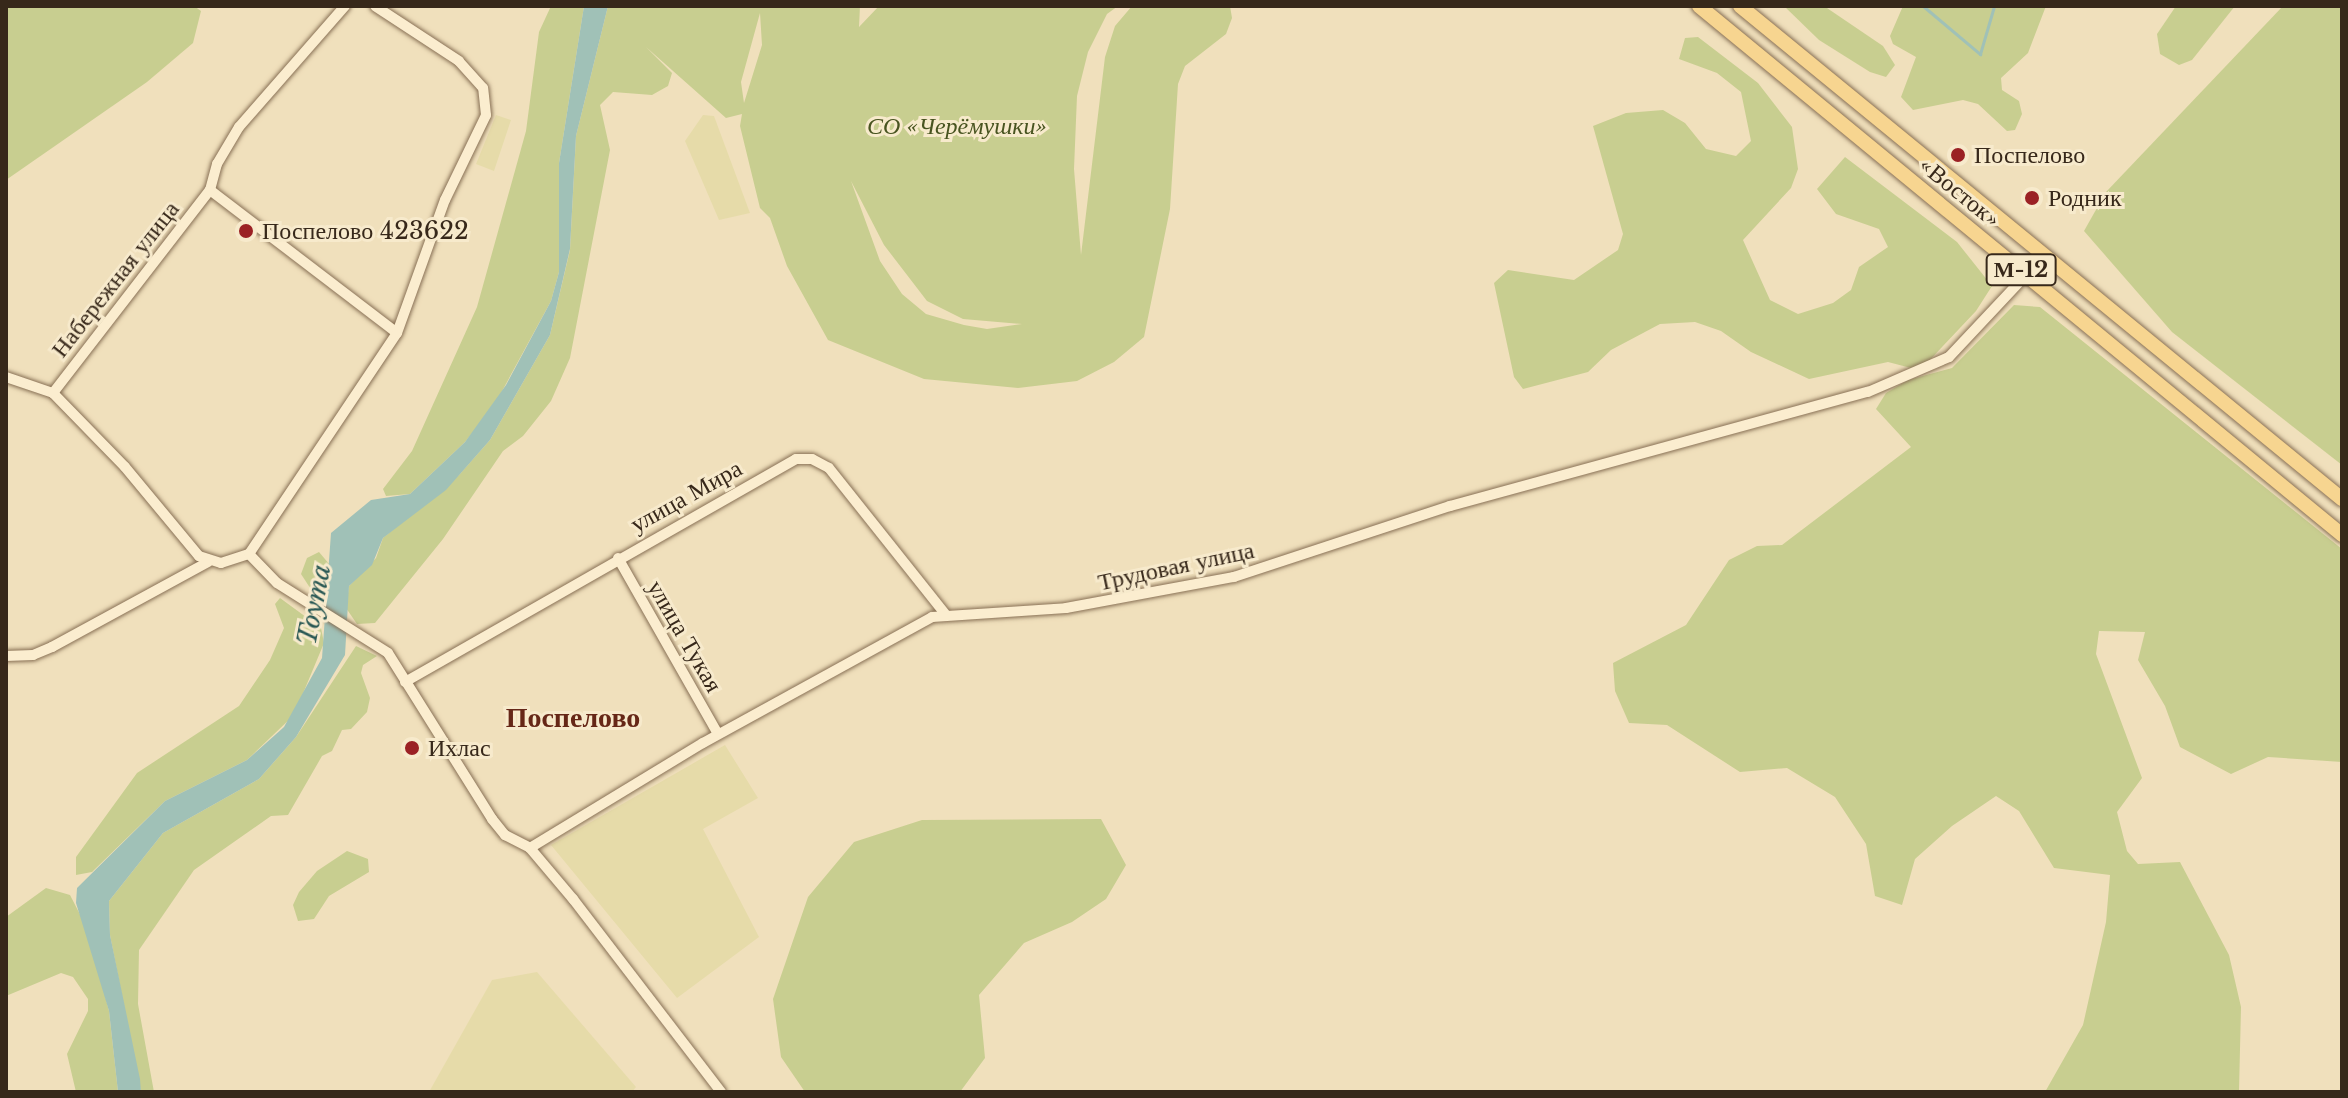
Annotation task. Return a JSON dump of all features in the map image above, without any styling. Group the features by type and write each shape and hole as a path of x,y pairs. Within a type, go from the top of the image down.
{"main road":[{"name":"«Восток»","path":"1699,6 2342,535"},
{"name":"«Восток»","path":"1740,6 2342,499"}],"street":[{"name":"Набережная улица","path":"208,562 53,393 210,190 217,164 239,127 345,6"},
{"path":"6,656 33,655 208,562 239,560 249,554 397,333 445,200 475,146 487,108 483,88 459,61 375,6"},
{"path":"210,190 397,333"},
{"name":"Трудовая улица","path":"530,848 718,734 945,614 1066,608 1234,577 1450,506 1868,392 1949,357 2026,275"},
{"path":"6,377 53,393"},
{"name":"улица Мира","path":"405,682 783,463 812,459 829,468 945,614"},
{"path":"249,554 277,583 376,643 405,682 492,819 505,835 530,848 721,1092"},
{"name":"улица Тукая","path":"618,558 718,734"}],"shaded area":[{"path":"496,115 511,120 494,171 476,164"},
{"path":"703,115 714,116 750,213 719,220 685,141"},
{"path":"725,745 758,798 703,829 759,937 677,998 551,845"},
{"path":"537,972 636,1087 632,1092 429,1092 492,980"}],"green space":[{"path":"6,6 194,6 201,11 193,43 147,82 6,180"},
{"path":"551,6 584,6 559,163 559,272 551,301 495,404 465,442 410,494 386,496 383,489 412,451 477,307 526,131 539,32"},
{"name":"СО «Черёмушки»","path":"608,6 860,6 859,27 879,6 1118,6 1107,14 1088,52 1077,96 1074,169 1081,255 1105,57 1115,26 1132,6 1230,6 1232,18 1226,34 1185,66 1178,84 1170,209 1144,337 1114,362 1077,381 1018,388 924,379 828,340 787,266 770,218 760,208 740,126 742,114 726,118 646,47 672,73 668,86 652,95 613,92 600,105 610,150 570,358 551,401 523,436 503,451 443,539 375,623 357,624 346,608 349,586 376,558 383,538 459,475 490,440 550,335 570,250 576,136","holes":["760,13 762,45 744,103 741,82","851,181 884,245 927,301 963,319 1022,324 987,329 964,325 926,314 902,294 880,261"]},
{"path":"1784,6 1824,6 1883,46 1895,65 1886,77 1870,72 1819,40"},
{"path":"1903,6 2046,6 2028,53 2001,78 2002,90 2019,101 2022,114 2015,130 2007,131 1978,104 1963,100 1913,110 1901,97 1916,57 1893,44 1890,36"},
{"path":"2176,6 2235,6 2192,60 2179,65 2160,54 2157,34"},
{"path":"2283,6 2342,6 2342,465 2172,332 2084,231 2106,192"},
{"path":"1698,37 1758,83 1792,127 1798,169 1791,188 1743,240 1770,300 1798,314 1833,303 1851,290 1859,267 1888,247 1879,229 1836,214 1817,189 1845,157 1957,242 1992,286 1976,311 1926,364 1911,368 1888,362 1809,379 1751,352 1721,331 1695,322 1660,324 1611,350 1588,372 1523,389 1514,377 1494,283 1508,270 1574,280 1618,250 1623,234 1593,126 1626,113 1663,110 1685,123 1706,149 1736,156 1751,141 1741,92 1717,73 1679,59 1685,38"},
{"path":"2014,305 2040,307 2342,549 2342,762 2268,757 2231,774 2180,747 2165,706 2138,660 2145,632 2099,631 2096,654 2142,778 2117,812 2127,851 2138,864 2180,862 2229,955 2241,1007 2239,1092 2045,1092 2083,1025 2106,922 2110,875 2054,868 2019,811 1996,796 1952,826 1915,859 1902,905 1875,896 1866,844 1835,797 1787,768 1740,772 1667,725 1629,723 1615,691 1613,663 1686,625 1729,560 1757,546 1782,545 1911,447 1876,409 1886,393 1908,380 1952,368"},
{"path":"319,552 330,565 328,602 316,597 301,574 307,558"},
{"path":"280,598 321,628 324,643 294,715 247,760 165,801 92,872 76,875 76,857 137,773 239,706 270,660 284,628 275,604"},
{"path":"356,646 377,656 363,665 361,673 370,698 367,712 351,729 342,730 332,751 322,756 288,815 271,816 194,870 139,950 138,1004 154,1092 141,1092 110,935 109,901 163,833 259,779 296,737"},
{"path":"1101,819 1126,865 1106,899 1072,922 1024,943 979,995 985,1058 960,1092 805,1092 781,1057 773,999 808,897 854,842 922,820"},
{"path":"347,851 368,859 369,872 329,896 314,919 298,921 293,905 299,892 317,871"},
{"path":"46,888 70,895 88,930 109,1011 118,1092 76,1092 67,1054 88,1011 88,999 73,977 61,973 6,996 6,917"}],"water":[{"path":"584,6 608,6 576,136 570,249 550,335 490,440 446,490 383,538 372,565 349,586 345,655 296,737 259,779 163,833 109,901 110,935 141,1092 118,1092 109,1011 76,903 77,888 165,801 247,760 284,727 322,658 331,533 371,500 410,494 465,442 506,385 551,301 559,272 559,163"}],"waterway":[{"path":"1923,6 1980,54 1994,6"}],"place":[{"name":"Поспелово","path":"1958,155"},
{"name":"Родник","path":"2032,198"},
{"name":"Поспелово 423622","path":"246,231"},
{"name":"Ихлас","path":"412,748"}],"district":[{"name":"Поспелово","path":"573,718"}],"water label":[{"name":"Toyma","path":"315,605"}]}
